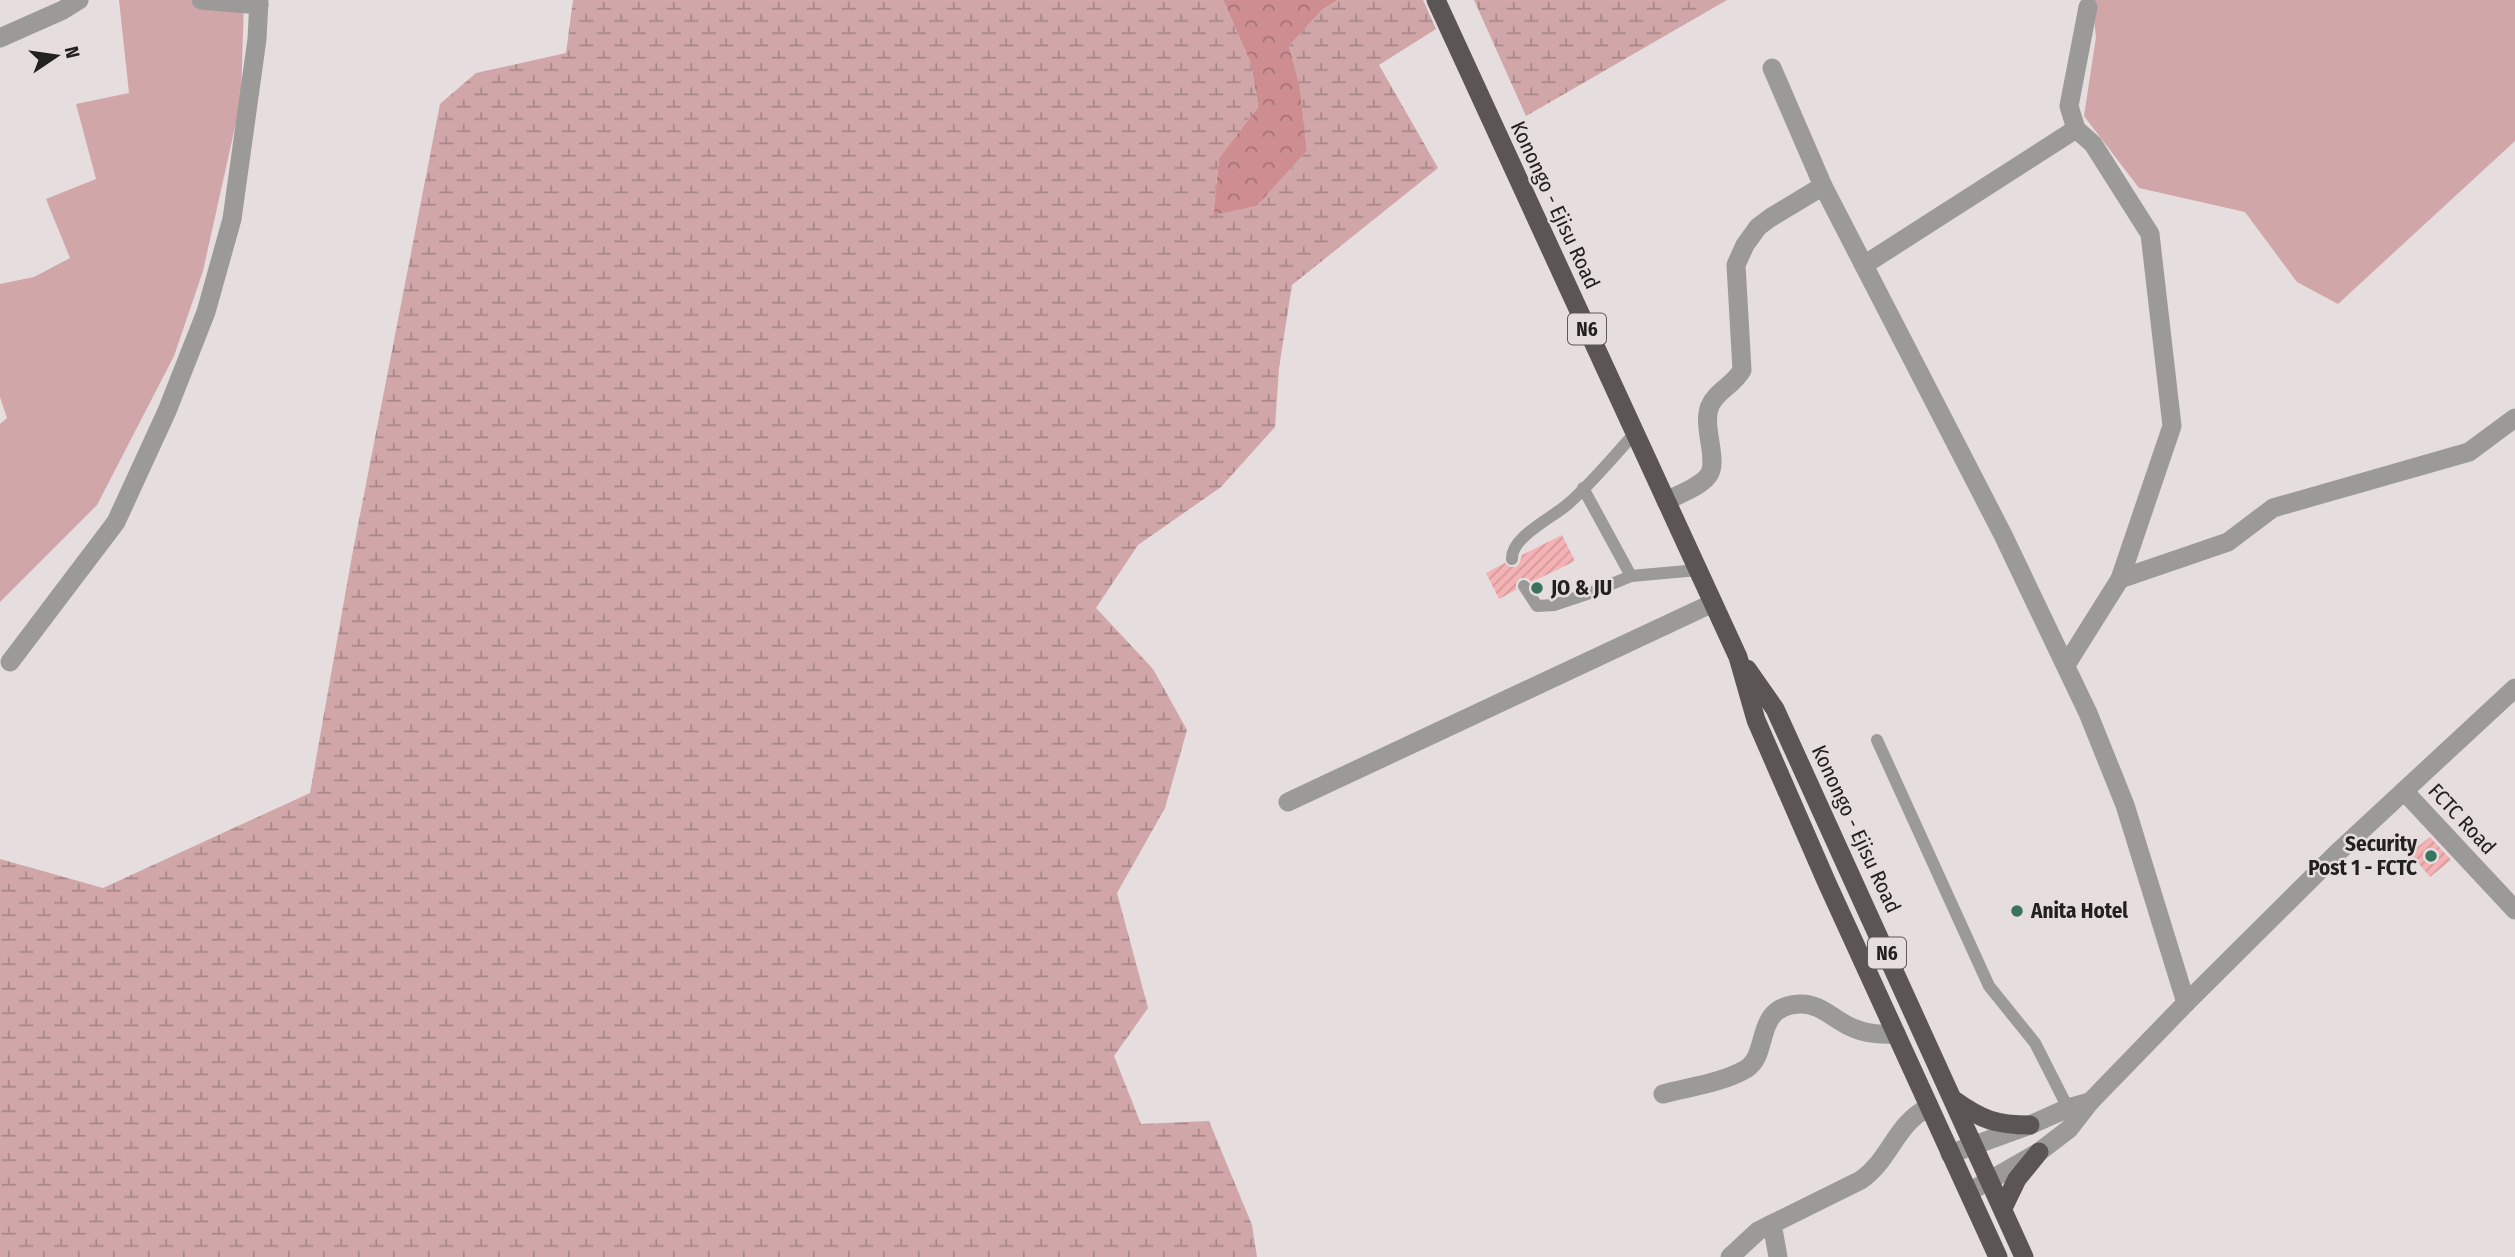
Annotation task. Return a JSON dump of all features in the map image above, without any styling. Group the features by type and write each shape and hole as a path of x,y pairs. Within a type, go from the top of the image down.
{"highway":[{"name":"Konongo - Ejisu Road","path":"1436,0 1738,657 1756,720 1998,1257"},
{"name":"Konongo - Ejisu Road","path":"1738,657 1775,709 2024,1257"},
{"path":"1953,1100 1985,1120 2005,1125 2030,1125"},
{"path":"2003,1208 2017,1180 2039,1152"}],"street":[{"path":"0,38 79,0"},
{"path":"10,662 116,522 167,411 206,312 232,219 254,65 259,3 201,0"},
{"path":"2066,665 2120,579 2172,426 2150,234 2093,144 2076,129 2069,106 2088,7"},
{"path":"1772,68 1823,186 2003,535 2066,665 2125,805 2186,1003"},
{"path":"1864,265 2076,129"},
{"path":"1667,501 1706,479 1711,473 1706,423 1708,409 1714,397 1737,378 1742,370 1736,265 1745,245 1758,227 1823,186"},
{"path":"2120,579 2228,542 2273,508 2469,452 2515,418"},
{"path":"1288,802 1713,603"},
{"path":"1969,1192 2039,1152 2068,1129 2090,1102 2186,1003 2336,854 2515,688"},
{"name":"FCTC Road","path":"2404,791 2515,910"},
{"path":"1663,1094 1746,1068 1757,1056 1764,1028 1772,1017 1785,1007 1800,1004 1816,1006 1855,1029 1882,1035 1896,1034"},
{"path":"1950,1154 2090,1102"},
{"path":"1730,1257 1758,1231 1874,1171 1906,1122 1929,1107"},
{"path":"1772,1224 1779,1257"}],"lane":[{"path":"1512,559 1512,553 1521,539 1568,504 1635,433"},
{"path":"1583,488 1631,576"},
{"path":"1524,586 1537,606 1554,605 1631,576 1698,570"},
{"path":"1877,740 1989,986 2035,1043 2068,1108"}],"green space":[{"path":"119,0 244,0 241,100 203,271 174,356 97,505 0,602 0,424 7,418 0,397 0,284 34,277 70,258 46,199 96,179 76,104 129,93"},
{"path":"573,0 1223,0 1251,64 1258,107 1219,158 1213,215 1257,206 1307,151 1300,87 1289,46 1322,10 1338,0 1423,0 1436,29 1379,65 1438,168 1292,285 1279,368 1275,427 1221,487 1138,545 1096,608 1153,669 1187,730 1165,808 1117,893 1148,1008 1114,1056 1141,1124 1209,1121 1252,1225 1257,1257 0,1257 0,859 103,888 310,793 352,556 440,104 476,73 566,53"},
{"path":"1223,0 1338,0 1322,10 1289,46 1300,86 1307,151 1257,206 1213,216 1219,158 1258,107 1251,64"},
{"path":"1474,0 1727,0 1526,116"},
{"path":"2092,0 2515,0 2515,141 2338,304 2297,282 2245,212 2139,188 2084,116 2096,37"}],"building":[{"path":"1562,535 1575,561 1532,582 1527,578 1520,578 1516,583 1516,590 1499,599 1486,573 1505,563 1516,567 1522,555"},
{"name":"Security Post 1 - FCTC","path":"2430,837 2451,860 2430,877 2410,853"}],"place":[{"name":"JO & JU","path":"1537,588"},
{"name":"Security Post 1 - FCTC","path":"2431,856"},
{"name":"Anita Hotel","path":"2017,911"}]}
